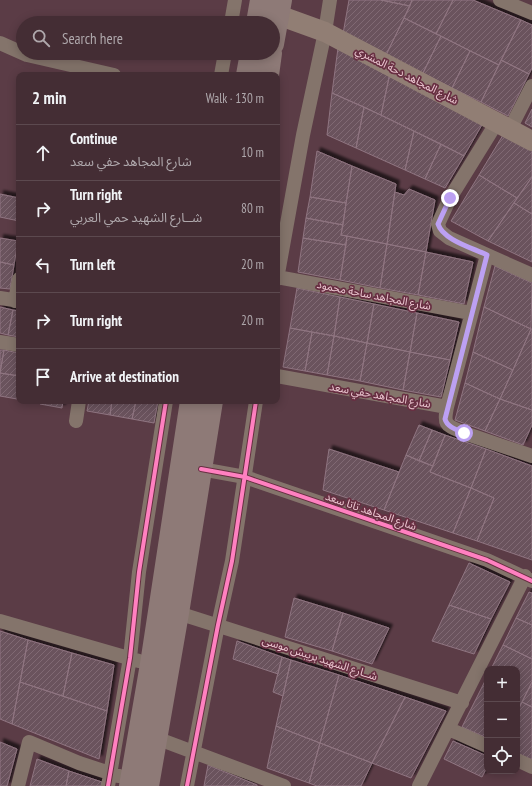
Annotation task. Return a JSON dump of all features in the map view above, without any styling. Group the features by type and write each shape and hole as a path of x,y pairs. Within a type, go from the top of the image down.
{"highway":[{"path":"258,16 261,0"},
{"path":"248,72 250,60"},
{"path":"268,72 270,60"},
{"path":"126,782 151,664 191,404"},
{"path":"126,782 156,738 178,613 212,404"}],"street":[{"path":"232,16 235,0"},
{"path":"280,261 303,134 325,32 330,0"},
{"path":"500,0 532,13"},
{"name":"شارع المجاهد دحة المشري","path":"279,8 532,140"},
{"path":"0,42 16,50"},
{"path":"49,60 101,72"},
{"path":"222,72 224,60"},
{"path":"532,86 450,198 438,224 440,230 449,238 532,275"},
{"path":"487,255 445,419 446,422 453,428 464,433 531,453"},
{"name":"شارع المجاهد ساحة محمود","path":"280,279 471,314"},
{"path":"0,298 16,301"},
{"path":"0,342 16,345"},
{"name":"شارع المجاهد حفي سعد","path":"280,377 447,407"},
{"path":"76,421 79,404"},
{"path":"18,786 29,742 126,782 130,658 139,572 166,404"},
{"path":"187,786 232,561 256,404"},
{"name":"شارع المجاهد تاتا سعد","path":"201,469 245,478 488,560 528,579"},
{"path":"419,786 528,579"},
{"name":"شــارع الشهيد بريبش موسى","path":"178,613 462,703"},
{"path":"0,621 151,664"},
{"path":"449,729 484,745"},
{"path":"156,738 284,786"},
{"path":"520,762 532,768"}],"building":[{"path":"349,0 381,0 410,6 386,55 343,34"},
{"path":"381,0 412,0 410,6"},
{"path":"412,0 453,0 436,34 404,18"},
{"path":"453,0 473,0 521,20 499,65 436,34"},
{"path":"404,18 441,36 423,73 386,55"},
{"path":"521,20 532,25 532,68 529,74 501,60"},
{"path":"441,36 470,51 452,88 423,73"},
{"path":"338,48 390,73 381,115 332,93"},
{"path":"470,51 499,65 481,102 452,88"},
{"path":"501,60 529,74 508,116 481,102"},
{"path":"390,73 483,123 464,156 381,115"},
{"path":"332,93 364,107 356,148 327,135"},
{"path":"364,107 414,131 405,170 356,148"},
{"path":"532,109 532,127 525,123"},
{"path":"414,131 441,144 425,179 405,170"},
{"path":"503,135 532,150 532,177 517,198 479,175"},
{"path":"441,144 464,156 445,188 425,179"},
{"path":"317,151 352,166 346,203 310,197"},
{"path":"352,166 396,184 387,244 341,235"},
{"path":"479,175 517,198 488,241 451,221"},
{"path":"532,177 532,214 514,203"},
{"path":"409,189 435,200 426,252 387,244 395,192 404,195"},
{"path":"0,194 16,197 16,220 0,217"},
{"path":"310,197 346,203 343,225 306,218"},
{"path":"514,203 532,214 532,262 488,241"},
{"path":"306,218 343,225 341,235 347,236 346,245 303,238"},
{"path":"347,236 387,244 380,288 340,280"},
{"path":"0,238 16,241 14,265 0,262"},
{"path":"303,238 346,245 340,280 298,272"},
{"path":"387,244 426,252 418,295 380,288"},
{"path":"426,252 473,262 464,304 418,295"},
{"path":"0,262 14,265 10,289 0,288"},
{"path":"495,266 532,283 531,329 484,307"},
{"path":"297,288 340,297 334,336 290,328"},
{"path":"340,297 374,304 367,343 334,336"},
{"path":"374,304 417,313 410,352 367,343"},
{"path":"0,307 13,310 8,335 0,333"},
{"path":"484,307 531,329 513,370 473,352"},
{"path":"13,310 16,310 16,336 8,335"},
{"path":"417,313 459,322 450,360 410,352"},
{"path":"290,328 312,332 305,371 283,367"},
{"path":"532,329 532,410 500,399"},
{"path":"312,332 334,336 327,375 305,371"},
{"path":"334,336 367,343 360,381 327,375"},
{"path":"367,343 410,352 403,390 360,381"},
{"path":"0,350 4,350 0,373"},
{"path":"4,350 16,352 16,376 0,373"},
{"path":"410,352 450,360 441,397 403,390"},
{"path":"473,352 513,370 500,399 465,383"},
{"path":"0,373 16,376 16,399 0,396"},
{"path":"465,383 500,399 485,431 455,420"},
{"path":"500,399 532,410 532,425 523,445 485,431"},
{"path":"40,404 63,404 62,408"},
{"path":"88,404 112,404 110,415 87,411"},
{"path":"112,404 135,404 132,419 110,415"},
{"path":"135,404 157,404 154,423 132,419"},
{"path":"419,425 432,430 419,461 406,455"},
{"path":"432,430 445,435 433,466 419,461"},
{"path":"445,435 486,449 471,488 430,472"},
{"path":"329,449 399,472 384,510 323,490"},
{"path":"486,449 532,466 532,560 477,541 494,498 471,488"},
{"path":"406,455 433,466 430,472 471,488 453,533 384,510"},
{"path":"471,488 494,498 477,541 453,533"},
{"path":"469,563 510,582 491,619 449,605"},
{"path":"529,592 532,593 532,625 516,618"},
{"path":"294,598 343,613 332,651 285,637"},
{"path":"449,605 491,619 474,654 432,641"},
{"path":"343,613 389,628 372,664 332,651"},
{"path":"516,618 532,625 532,659 503,645"},
{"path":"0,631 28,640 12,724 0,719"},
{"path":"28,640 72,653 63,696 20,682"},
{"path":"237,641 282,657 278,674 233,659"},
{"path":"503,645 532,659 532,682 520,706 520,666 492,666"},
{"path":"72,653 114,665 107,711 63,696"},
{"path":"282,657 291,660 283,696 273,692"},
{"path":"291,660 339,675 320,743 276,726"},
{"path":"339,675 405,697 372,763 320,743"},
{"path":"20,682 107,711 99,759 12,724"},
{"path":"532,682 532,707 522,702"},
{"path":"484,683 484,737 462,727"},
{"path":"405,697 446,711 411,778 372,763"},
{"path":"522,702 532,707 532,760 520,754 520,706"},
{"path":"276,726 320,743 309,783 267,768"},
{"path":"453,741 484,755 484,773 482,777 444,759"},
{"path":"0,742 17,749 7,786 0,786"},
{"path":"320,743 372,763 361,786 317,786 309,783"},
{"path":"37,759 69,771 66,786 30,786"},
{"path":"208,765 257,785 257,786 204,786"},
{"path":"69,771 102,782 101,786 66,786"}],"cycle path":[{"path":"108,786 130,658 139,572 166,404"},
{"path":"187,786 232,561 256,404"},
{"path":"201,469 245,477 487,560 532,581"}],"route":[{"path":"450,198 438,224 440,230 449,238 487,255 445,419 446,422 453,428 464,433"}]}
